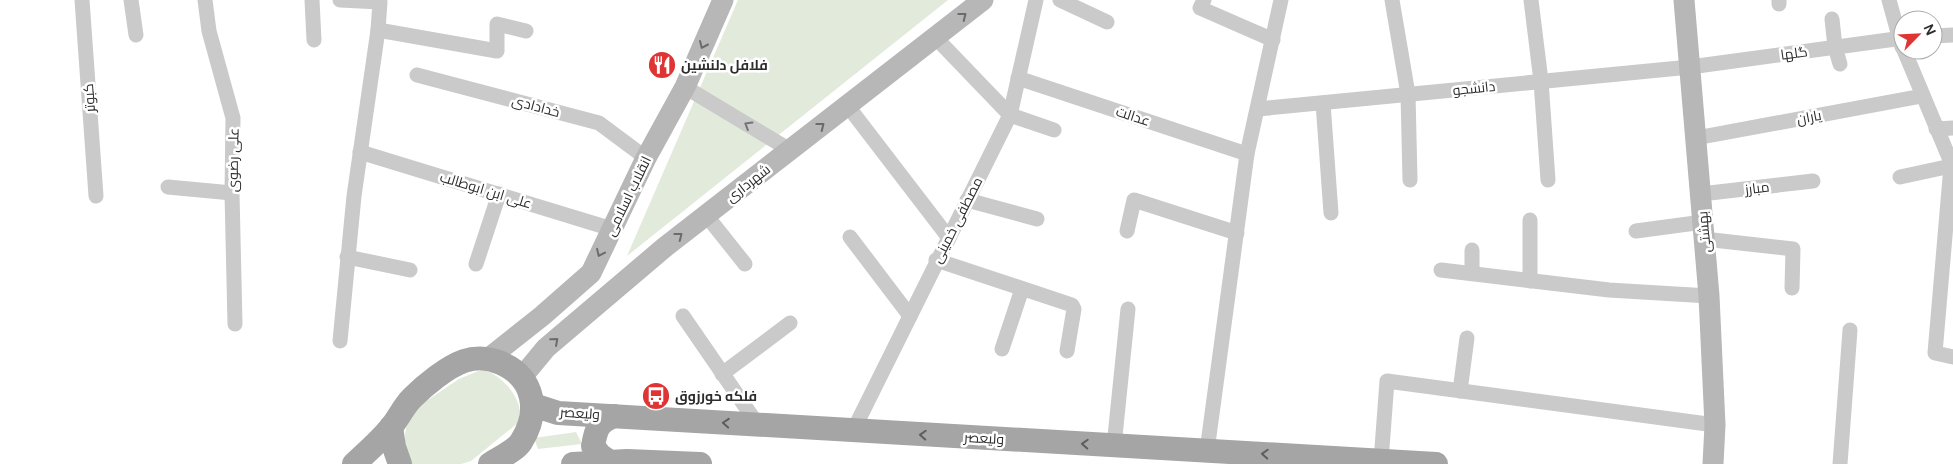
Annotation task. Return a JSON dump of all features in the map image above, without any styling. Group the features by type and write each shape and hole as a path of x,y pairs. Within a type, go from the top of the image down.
{"main road":[{"name":"انقلاب اسلامی","path":"489,358 542,316 591,273 646,158 685,87 723,0"},
{"name":"شهرداری","path":"522,377 546,348 665,247 983,0"},
{"name":"بهشتی","path":"1684,0 1710,296 1716,425 1713,464"},
{"path":"354,464 391,427 411,399 434,378 464,361 489,358 512,368 522,377 528,386 533,405 530,425 520,444 490,464"},
{"name":"ولیعصر","path":"533,405 558,413 1436,464"},
{"path":"610,462 600,455 593,446 595,432 603,420 614,416"},
{"path":"391,427 394,447 400,464"},
{"path":"573,464 610,462 700,464"}],"street":[{"name":"کبوتر","path":"82,0 96,196"},
{"path":"131,0 136,35"},
{"name":"علی رضوی","path":"204,0 209,31 233,118 232,193 235,324"},
{"path":"312,0 314,40"},
{"path":"340,0 380,2 378,30 347,257 340,340"},
{"name":"مصطفی خمینی","path":"853,431 936,260 949,238 1010,115 1036,0"},
{"path":"1060,0 1107,22"},
{"path":"1204,0 1200,8 1273,40"},
{"path":"1208,451 1247,154 1281,0"},
{"path":"1392,0 1408,94 1410,180"},
{"path":"1531,0 1541,81 1548,180"},
{"path":"1889,0 1893,14"},
{"path":"1832,19 1835,47 1840,64"},
{"path":"378,30 497,51 497,24 526,31"},
{"path":"935,37 1010,115 1054,130"},
{"name":"گلها","path":"1690,67 1835,47 1893,44"},
{"path":"1908,60 1952,167 1935,353 1953,357"},
{"name":"دانشجو","path":"1258,109 1690,67"},
{"name":"خدادادی","path":"417,75 599,123 646,158"},
{"name":"عدالت","path":"1018,78 1247,154"},
{"path":"685,87 790,150"},
{"name":"یاران","path":"1696,138 1922,96"},
{"path":"1323,103 1330,213"},
{"path":"847,106 949,238"},
{"path":"1936,129 1953,128"},
{"name":"علی ابن ابوطالب","path":"360,152 612,229"},
{"path":"1900,177 1952,167"},
{"name":"مبارز","path":"1701,194 1813,181"},
{"path":"168,187 232,193"},
{"path":"476,264 499,194"},
{"path":"967,200 1037,219"},
{"path":"1126,231 1134,200 1237,233"},
{"path":"706,215 745,264"},
{"path":"1530,220 1530,281"},
{"path":"1636,231 1704,230 1793,249 1792,288"},
{"path":"850,237 910,316"},
{"path":"1472,250 1472,273"},
{"path":"347,257 410,270"},
{"path":"936,260 1074,307 1067,351"},
{"path":"1441,270 1610,290 1710,296"},
{"path":"1002,349 1022,289"},
{"path":"1114,446 1128,309"},
{"path":"683,316 758,425"},
{"path":"722,374 790,323"},
{"path":"1840,464 1850,330"},
{"path":"1460,391 1467,338"},
{"path":"1381,461 1387,381 1716,425"}],"green space":[{"path":"738,0 948,0 627,256"},
{"path":"483,369 495,375 510,388 519,406 519,422 471,461 461,464 410,464 407,457 405,432 410,412 459,379"},
{"path":"576,432 582,444 538,449 534,438"}],"place":[{"name":"فلافل دلنشین","path":"662,65"},
{"name":"فلکه خورزوق","path":"656,396"}]}
